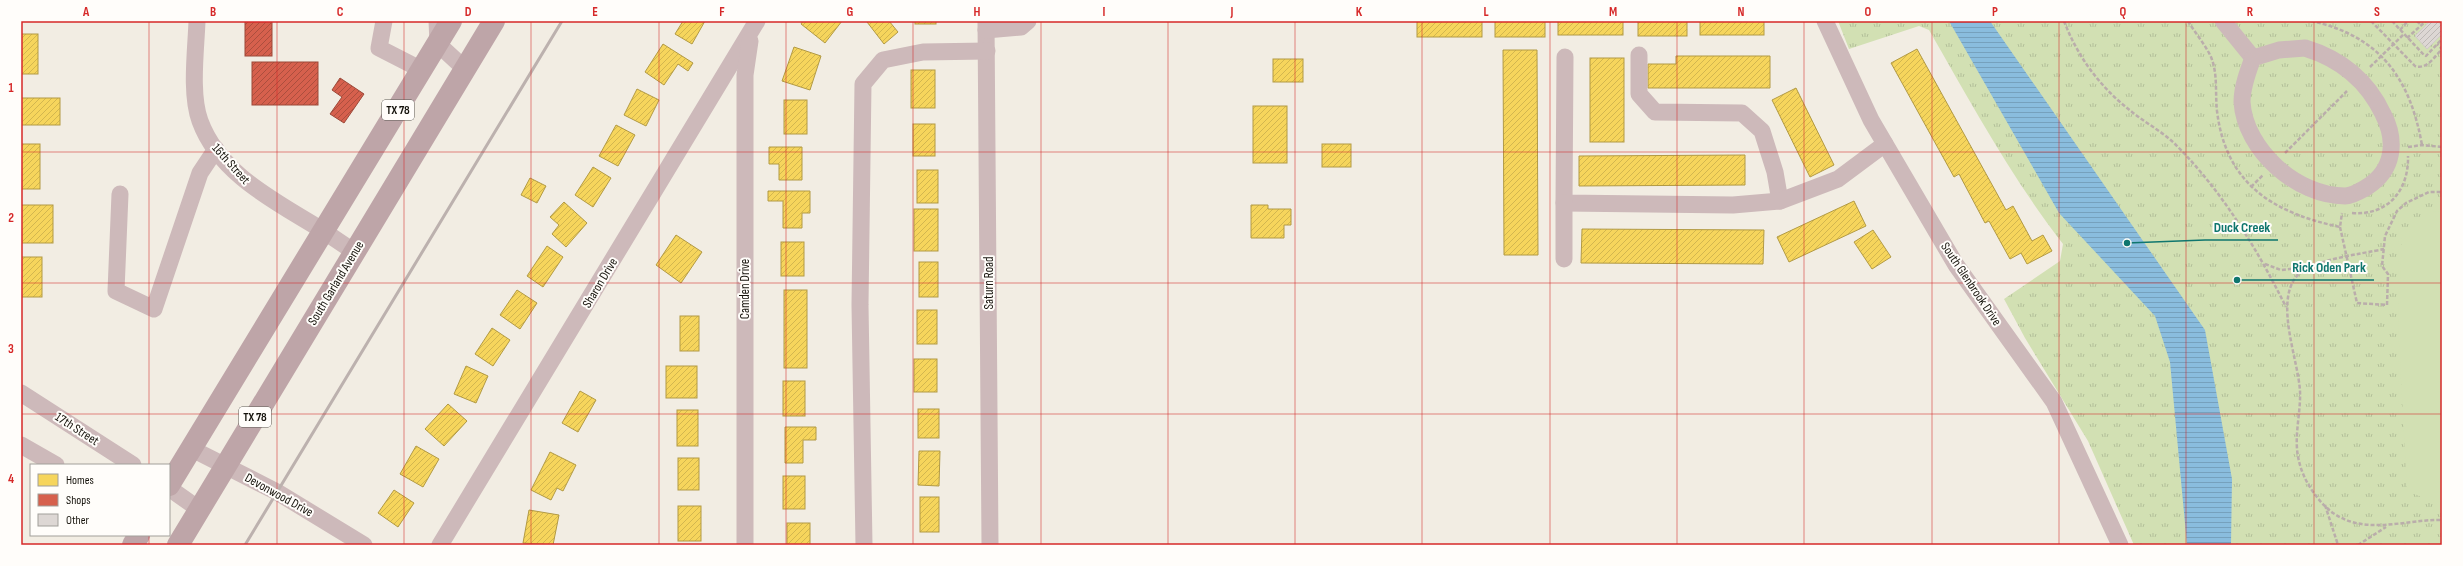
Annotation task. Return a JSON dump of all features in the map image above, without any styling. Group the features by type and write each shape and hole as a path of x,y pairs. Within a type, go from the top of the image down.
{"main road":[{"name":"TX 78","path":"170,483 451,21"},
{"name":"South Garland Avenue","path":"178,545 494,21"},
{"path":"133,545 138,536"}],"street":[{"name":"16th Street","path":"197,21 195,90 200,120 216,149 252,187 355,252"},
{"path":"384,21 379,48 422,70"},
{"path":"437,21 438,44 465,69"},
{"path":"986,26 1021,27 1028,21"},
{"name":"South Glenbrook Drive","path":"1826,21 1871,120 1956,266 2054,402 2120,545"},
{"path":"2223,21 2253,58"},
{"name":"Saturn Road","path":"986,26 990,545"},
{"name":"Sharon Drive","path":"440,545 755,27"},
{"name":"Camden Drive","path":"745,545 745,75 755,27"},
{"path":"2305,48 2321,53 2343,64 2364,83 2378,102 2388,123 2392,141 2391,158 2384,171 2372,184 2359,192 2346,196 2326,194 2307,188 2286,176 2270,160 2255,140 2245,120 2242,100 2246,77 2253,58 2279,50 2305,48"},
{"path":"864,545 860,305 863,84 883,60 923,52 987,51"},
{"path":"1639,55 1639,94 1655,112 1742,113 1762,131 1775,172 1780,201"},
{"path":"1564,259 1565,57"},
{"path":"1564,203 1733,205 1780,201 1838,179 1885,144"},
{"path":"120,194 116,291 154,309 200,173 216,149"},
{"name":"17th Street","path":"21,393 129,464"},
{"path":"21,445 54,464"},
{"name":"Devonwood Drive","path":"192,449 277,492 364,545"},
{"path":"170,489 200,510"}],"path":[{"path":"2064,21 2084,63 2110,93 2178,146 2235,215 2264,264 2287,308"},
{"path":"2188,21 2211,57 2214,68 2217,111 2227,148 2234,164 2251,187 2272,203 2290,213 2340,227"},
{"path":"2311,21 2345,31 2362,40 2382,56 2401,80 2410,98 2422,145"},
{"path":"2371,21 2393,45 2419,67 2428,64 2442,49 2437,44"},
{"path":"2392,21 2426,56 2442,39"},
{"path":"2400,30 2408,21"},
{"path":"2417,21 2421,25"},
{"path":"2408,38 2426,21"},
{"path":"2368,69 2404,34"},
{"path":"2284,155 2350,88"},
{"path":"2442,147 2422,145 2408,147 2409,168 2406,179 2400,193 2391,203 2370,213 2342,213 2340,227 2357,304 2387,305 2388,274 2382,266 2385,236 2397,211 2406,202 2429,192 2442,192"},
{"path":"2251,187 2264,173"},
{"path":"2264,264 2281,270 2307,267 2384,249"},
{"path":"2307,267 2296,276 2289,290 2287,308 2300,393 2296,442 2299,461 2317,498 2334,513 2356,522 2378,527 2426,519 2442,520"},
{"path":"2324,505 2338,545"},
{"path":"2358,545 2388,525"}],"green space":[{"path":"1838,21 2442,21 2442,545 2134,545 2088,441 2025,338 2004,299 2060,261 2063,244 2026,193 2009,166 1929,30 1919,26 1849,49"},
{"path":"2432,211 2442,212 2442,505 2407,491 2398,324 2402,237"}],"water":[{"path":"1949,21 1990,21 2205,330 2232,479 2231,545 2187,545 2170,362 2155,316 2059,213"}],"building: Homes":[{"path":"683,21 705,21 692,44 675,34"},
{"path":"803,21 842,21 825,43 801,24"},
{"path":"889,21 898,32 884,44 867,22"},
{"path":"915,21 936,21 936,24 915,24"},
{"path":"1417,21 1482,21 1482,37 1417,37"},
{"path":"1495,21 1545,21 1545,37 1495,37"},
{"path":"1558,21 1623,21 1623,35 1558,35"},
{"path":"1638,21 1687,21 1687,36 1638,36"},
{"path":"1700,21 1764,21 1764,35 1700,35"},
{"path":"21,34 38,34 38,74 21,74"},
{"path":"663,44 693,63 688,71 678,64 664,85 645,72"},
{"path":"794,47 821,56 810,90 782,81"},
{"path":"1917,49 2006,210 2013,206 2032,241 2043,235 2052,251 2027,264 2021,253 2010,259 1989,221 1985,223 1959,174 1954,177 1891,63"},
{"path":"1503,50 1537,50 1538,255 1504,255"},
{"path":"1676,56 1770,56 1770,88 1648,88 1648,64 1676,64"},
{"path":"1590,58 1624,58 1624,142 1590,142"},
{"path":"1273,59 1303,59 1303,82 1273,82"},
{"path":"911,70 935,70 935,108 911,108"},
{"path":"1796,88 1834,165 1810,177 1772,100"},
{"path":"637,89 659,100 646,126 624,115"},
{"path":"21,98 60,98 60,125 21,125"},
{"path":"784,100 807,100 807,134 784,134"},
{"path":"1253,106 1287,106 1287,163 1253,163"},
{"path":"913,124 935,124 935,156 913,156"},
{"path":"616,125 635,135 618,166 599,156"},
{"path":"21,144 40,144 40,189 21,189"},
{"path":"1322,144 1351,144 1351,167 1322,167"},
{"path":"769,147 802,147 802,180 779,180 779,164 769,164"},
{"path":"1745,155 1745,185 1579,186 1579,156"},
{"path":"593,167 611,178 593,207 575,195"},
{"path":"917,170 938,170 938,203 917,203"},
{"path":"530,178 546,186 537,203 521,195"},
{"path":"768,191 810,191 810,213 802,213 802,228 783,228 783,201 768,201"},
{"path":"1854,201 1866,226 1789,262 1777,237"},
{"path":"564,202 587,223 566,247 552,234 559,225 550,217"},
{"path":"21,205 53,205 53,243 21,243"},
{"path":"1251,205 1268,205 1268,209 1291,209 1291,225 1284,225 1284,238 1251,238"},
{"path":"914,209 938,209 938,251 914,251"},
{"path":"1582,229 1764,230 1763,264 1581,263"},
{"path":"1873,230 1891,257 1872,269 1854,242"},
{"path":"676,235 702,252 681,283 656,265"},
{"path":"781,242 804,242 804,276 781,276"},
{"path":"547,246 563,257 543,287 527,276"},
{"path":"21,257 42,257 42,297 21,297"},
{"path":"919,262 938,262 938,297 919,297"},
{"path":"517,290 537,303 520,329 500,315"},
{"path":"784,290 807,290 807,368 784,368"},
{"path":"917,310 937,310 937,344 917,344"},
{"path":"680,316 699,316 699,351 680,351"},
{"path":"492,328 510,340 493,366 475,354"},
{"path":"914,359 937,359 937,392 914,392"},
{"path":"466,366 488,376 476,403 454,394"},
{"path":"666,366 697,366 697,398 666,398"},
{"path":"783,381 805,381 805,416 783,416"},
{"path":"580,391 596,400 578,432 562,423"},
{"path":"448,404 467,421 444,446 425,429"},
{"path":"918,409 939,409 939,438 918,438"},
{"path":"677,410 698,410 698,446 677,446"},
{"path":"785,427 816,427 816,440 803,440 803,463 785,463"},
{"path":"416,446 439,459 423,487 400,474"},
{"path":"919,451 940,451 939,486 918,485"},
{"path":"550,452 576,465 563,491 557,488 551,500 531,490"},
{"path":"678,458 699,458 699,490 678,490"},
{"path":"783,476 805,476 805,509 783,509"},
{"path":"394,490 414,503 398,527 378,513"},
{"path":"920,497 939,497 939,532 920,532"},
{"path":"678,506 701,506 701,541 678,541"},
{"path":"529,510 559,515 553,545 523,543"},
{"path":"787,523 810,523 810,545 787,545"}],"building: Shops":[{"path":"245,21 272,21 272,56 245,56"},
{"path":"252,62 318,62 318,105 252,105"},
{"path":"340,78 364,94 344,123 330,114 342,97 332,90"}],"building: Other":[{"path":"2430,21 2437,21 2442,26 2442,34 2427,49 2415,36"}],"railway":[{"path":"245,545 562,21"}],"place":[{"name":"Duck Creek","path":"2127,243"},
{"name":"Rick Oden Park","path":"2237,280"}]}
